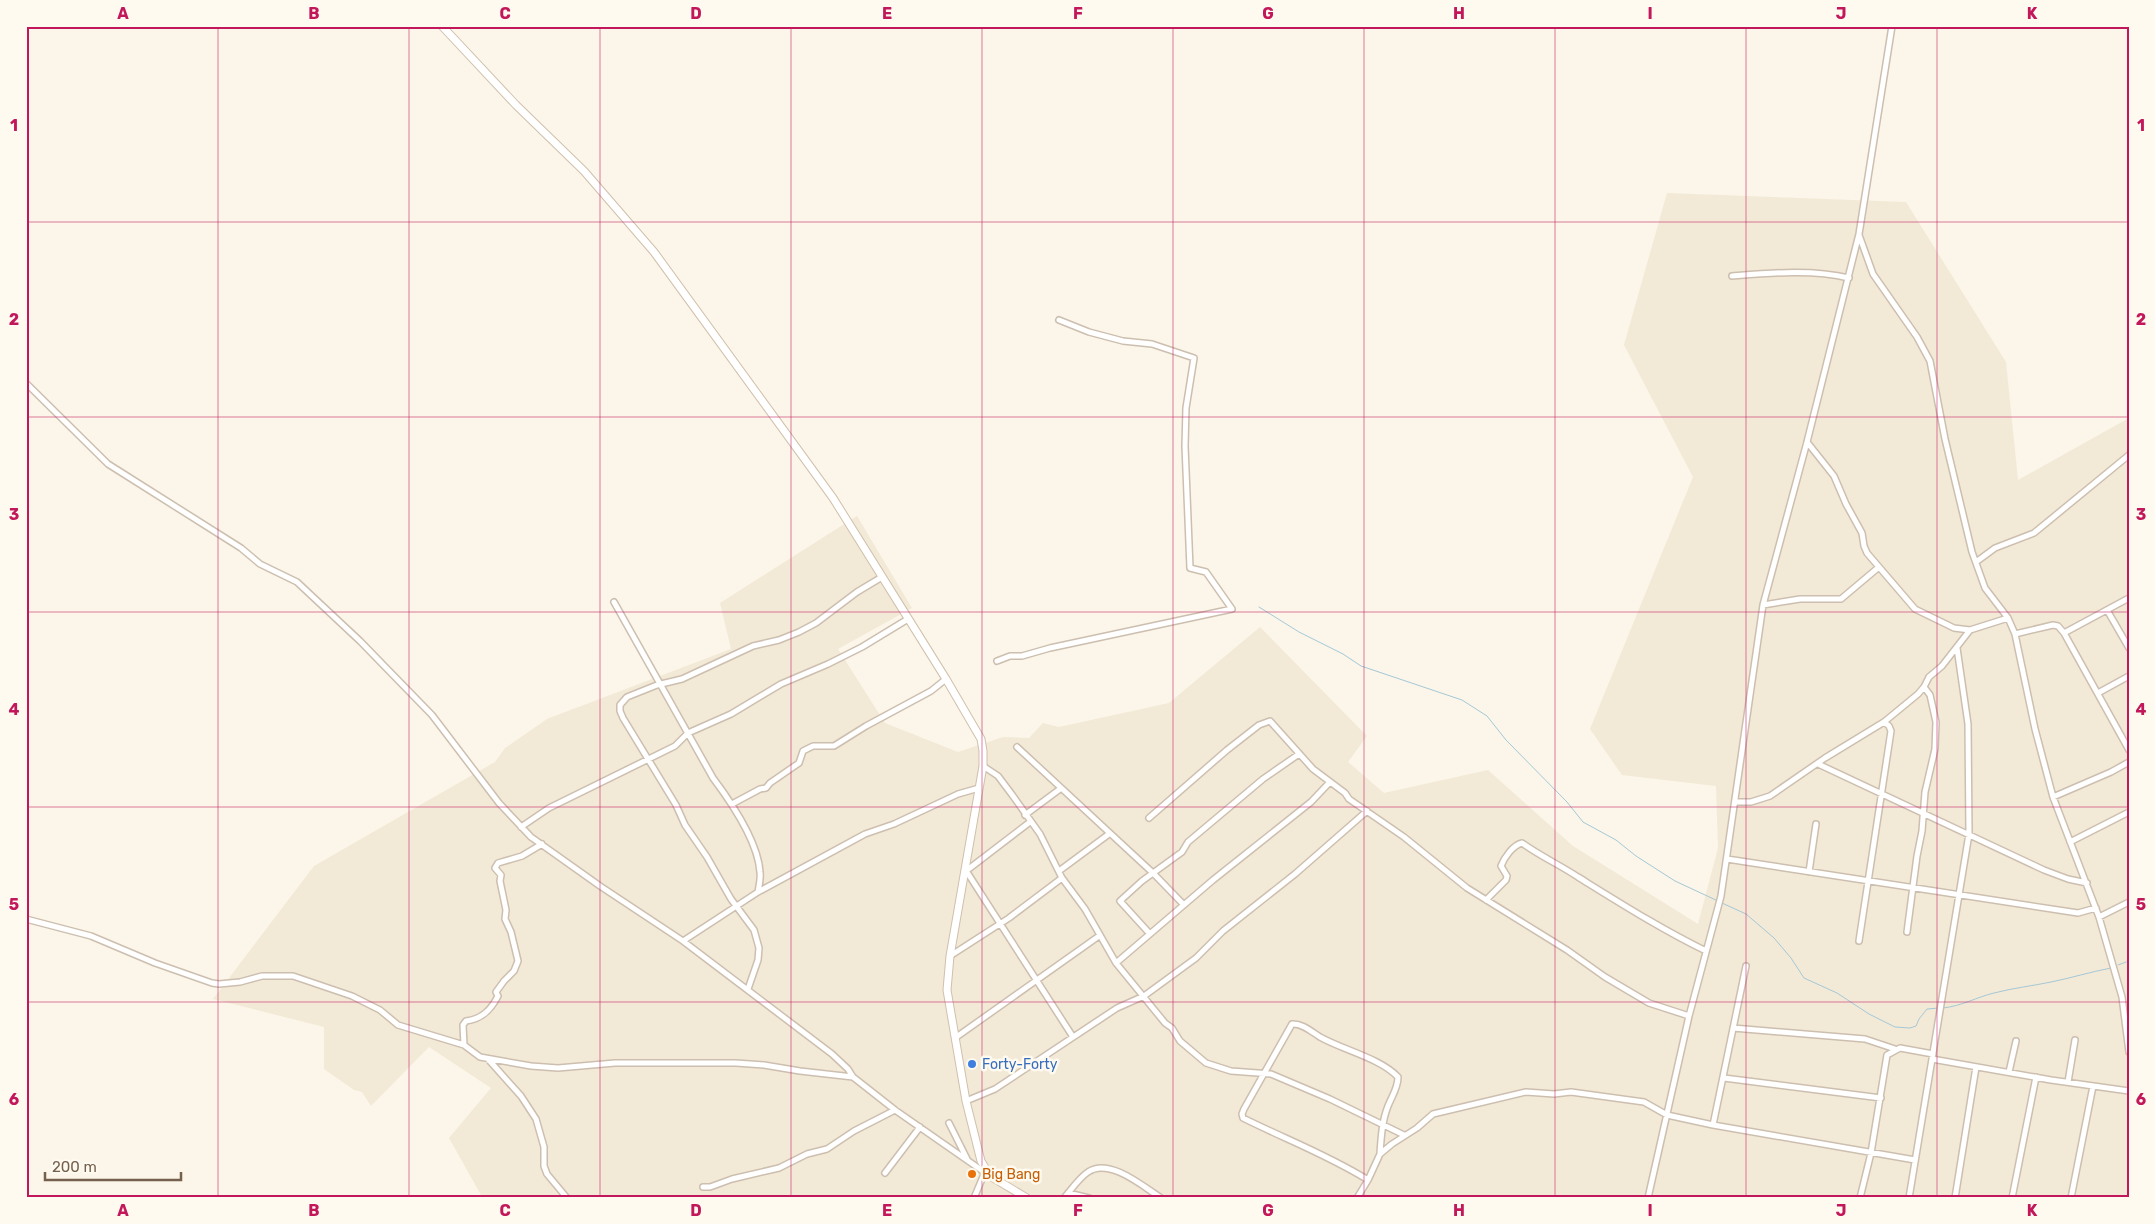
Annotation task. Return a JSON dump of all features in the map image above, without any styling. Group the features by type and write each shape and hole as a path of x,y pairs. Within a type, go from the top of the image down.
{"street":[{"path":"442,26 516,105 584,171 654,252 833,498 946,679 981,739 983,766 950,956 947,990 966,1101 981,1162 987,1174"},
{"path":"1648,1198 1689,1016 1718,907 1736,802 1749,694 1763,605 1807,442 1859,234 1892,26"},
{"path":"1859,234 1873,274 1917,337 1930,362 1945,439 1976,562 1985,588 2008,618 2015,634 2035,730 2053,797 2096,908 2122,997 2129,1052"},
{"path":"1732,276 1762,273 1818,274 1849,278"},
{"path":"997,661 1010,656 1022,656 1050,648 1232,609 1206,572 1190,568 1189,504 1185,484 1186,408 1194,358 1152,344 1123,341 1089,332 1059,320"},
{"path":"26,382 108,464 242,548 260,564 297,582 323,605 432,715 499,804 521,827 600,886 683,941 748,989 832,1054 853,1076 895,1110 987,1174 1027,1198"},
{"path":"1807,442 1834,476 1846,504 1862,533 1864,546 1879,567 1915,609 1954,628 1970,630 2008,618"},
{"path":"1976,562 1995,548 2034,533 2129,455"},
{"path":"1763,605 1800,599 1841,599 1879,567"},
{"path":"748,989 758,960 759,948 754,930 685,825 676,805 623,718 620,705 627,697 682,679 753,646 779,640 799,632 816,623 857,592 882,577"},
{"path":"2064,633 2129,598"},
{"path":"614,602 713,778 732,804 756,854 761,873 758,892"},
{"path":"2107,610 2129,648"},
{"path":"521,827 549,808 675,746 688,733 731,714 781,684 862,647 908,619"},
{"path":"2015,634 2052,625 2058,626 2064,633 2129,750"},
{"path":"1736,802 1752,802 1770,796 1884,722 1908,704 1924,687 1929,677 1942,666 1970,630"},
{"path":"1909,1198 1969,834 1968,724 1957,648"},
{"path":"2098,693 2129,676"},
{"path":"732,804 760,789 766,788 770,783 799,763 803,752 813,746 834,746 866,726 931,691 946,679"},
{"path":"1908,932 1925,792 1935,749 1936,722 1930,695 1924,687"},
{"path":"1149,818 1227,750 1266,721 1273,722 1299,754 1329,783 1486,900 1511,914 1649,1003 1689,1016"},
{"path":"1859,941 1891,731 1884,722"},
{"path":"1017,747 1060,789 1153,873 1184,905"},
{"path":"1150,934 1120,901 1153,873 1182,852 1188,842 1263,779 1299,754"},
{"path":"2053,797 2111,772 2129,762"},
{"path":"1818,764 2044,870 2068,879 2087,883"},
{"path":"983,766 998,776 1040,834 1062,878 1085,909 1116,963 1180,1041 1206,1063 1231,1071 1271,1074 1330,1099 1404,1135"},
{"path":"1116,963 1311,802 1329,783"},
{"path":"683,941 736,905 864,834 894,824 958,794 979,788"},
{"path":"1025,815 1060,789"},
{"path":"966,1101 995,1089 1117,1008 1144,996 1196,958 1223,931 1295,874 1367,811"},
{"path":"2070,842 2129,812"},
{"path":"966,870 1030,822"},
{"path":"1809,872 1816,824"},
{"path":"1059,871 1109,834"},
{"path":"1486,900 1506,880 1507,876 1501,866 1504,859 1518,844 1522,843 1635,913 1706,951"},
{"path":"464,1045 463,1024 466,1021 475,1020 491,1009 498,996 496,992 514,971 518,961 511,932 505,919 506,910 500,881 501,875 495,868 498,863 522,856 542,844"},
{"path":"1726,859 2078,913 2096,908"},
{"path":"966,870 1073,1037"},
{"path":"950,956 1000,924 1062,878"},
{"path":"2099,917 2129,902"},
{"path":"26,919 91,936 155,963 212,983 240,982 262,976 293,976 352,996 380,1010 398,1025 464,1045 476,1055 487,1058 531,1066 558,1068 615,1063 736,1063 853,1076"},
{"path":"955,1038 1099,936"},
{"path":"1713,1125 1746,966"},
{"path":"1357,1198 1368,1180 1380,1154 1383,1126 1388,1107 1398,1085 1398,1077 1380,1064 1321,1038 1295,1023 1290,1026 1263,1074 1244,1109 1243,1118 1338,1161 1368,1180"},
{"path":"1733,1028 1865,1039 1895,1049 1900,1048 1976,1067 2129,1091"},
{"path":"2068,1082 2075,1040"},
{"path":"2009,1072 2016,1041"},
{"path":"1860,1198 1871,1153 1886,1058 1895,1049"},
{"path":"487,1058 522,1096 536,1119 544,1147 544,1166 567,1198"},
{"path":"1955,1198 1976,1067"},
{"path":"2012,1198 2036,1077"},
{"path":"1724,1078 1880,1098"},
{"path":"2071,1198 2093,1086"},
{"path":"1380,1154 1404,1135 1418,1128 1433,1114 1526,1092 1554,1094 1571,1092 1644,1102 1667,1115 1713,1125 1916,1160"},
{"path":"702,1187 710,1187 732,1179 779,1168 807,1154 828,1149 854,1132 895,1110"},
{"path":"949,1123 967,1160"},
{"path":"885,1172 920,1127"},
{"path":"1066,1196 1088,1171 1104,1168 1120,1172 1162,1198"},
{"path":"974,1198 987,1174"},
{"path":"1066,1196 1090,1198"}],"shaded area":[{"path":"1667,193 1906,202 2006,362 2018,480 2129,418 2129,1198 493,1198 481,1195 449,1138 491,1088 429,1047 371,1106 362,1092 354,1090 324,1069 324,1027 213,999 314,866 495,762 505,748 547,719 731,649 720,603 857,516 912,608 838,649 885,723 958,752 1003,737 1029,738 1043,723 1059,727 1169,703 1260,627 1367,736 1348,762 1384,793 1488,770 1573,846 1698,924 1718,848 1716,786 1622,775 1590,729 1693,477 1624,345"}],"waterway":[{"path":"1259,607 1299,632 1343,654 1361,666 1462,700 1487,716 1506,740 1567,802 1583,822 1616,840 1636,856 1675,881 1718,901"},
{"path":"1722,903 1746,914 1774,938 1791,958 1804,978 1837,993 1869,1014 1895,1027 1910,1028 1916,1026 1927,1009 1939,1008"},
{"path":"2118,965 2129,961"},
{"path":"1943,1008 2001,991 2111,968"}],"place":[{"name":"Forty-Forty","path":"972,1064"},
{"name":"Big Bang","path":"972,1174"}]}
